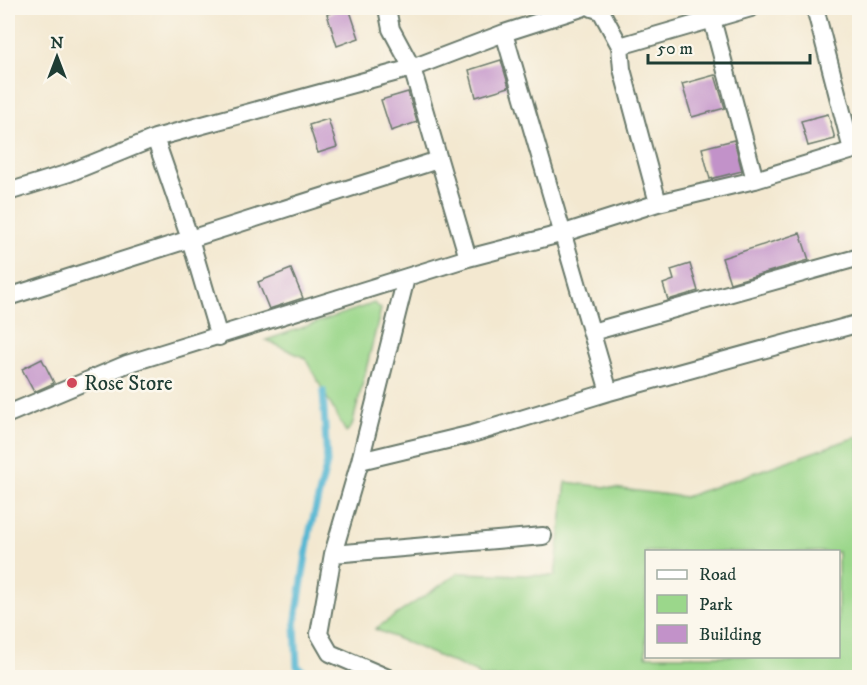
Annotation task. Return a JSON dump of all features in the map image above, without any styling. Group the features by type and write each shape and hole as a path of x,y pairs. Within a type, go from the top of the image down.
{"street":[{"path":"387,8 391,29 412,68 468,258"},
{"path":"8,192 69,173 155,138 412,68 504,33 582,8"},
{"path":"592,8 601,11 620,46 622,69 658,203"},
{"path":"620,46 751,8"},
{"path":"9,409 127,364 468,258 564,233 658,203 755,180 856,149 815,8"},
{"path":"712,20 755,180"},
{"path":"504,33 609,392"},
{"path":"155,138 190,239 219,337"},
{"path":"8,297 438,160"},
{"path":"592,332 860,257"},
{"path":"388,678 330,653 319,634 333,554 360,462 406,278"},
{"path":"360,462 471,434 609,392 860,323"},
{"path":"333,554 543,536"}],"green space":[{"path":"374,303 381,309 352,426 346,432 305,358 266,340"},
{"path":"859,436 859,677 637,678 636,674 632,678 480,677 478,673 375,629 459,573 555,576 566,482 685,497"}],"building":[{"path":"349,8 359,38 337,46 327,14"},
{"path":"501,60 509,87 476,97 469,70"},
{"path":"715,75 725,108 692,117 682,84"},
{"path":"408,92 417,122 391,131 381,100"},
{"path":"828,114 835,139 808,146 801,121"},
{"path":"328,119 337,147 318,153 309,125"},
{"path":"734,140 742,171 710,179 702,148"},
{"path":"800,233 809,260 730,283 722,258"},
{"path":"690,264 698,291 668,300 663,284 674,280 671,270"},
{"path":"291,269 303,298 269,309 258,282"},
{"path":"42,359 54,383 34,392 22,369"}],"waterway":[{"path":"312,678 297,666 295,625 310,530 327,463 323,391"}],"place":[{"name":"Rose Store","path":"72,383"}]}
